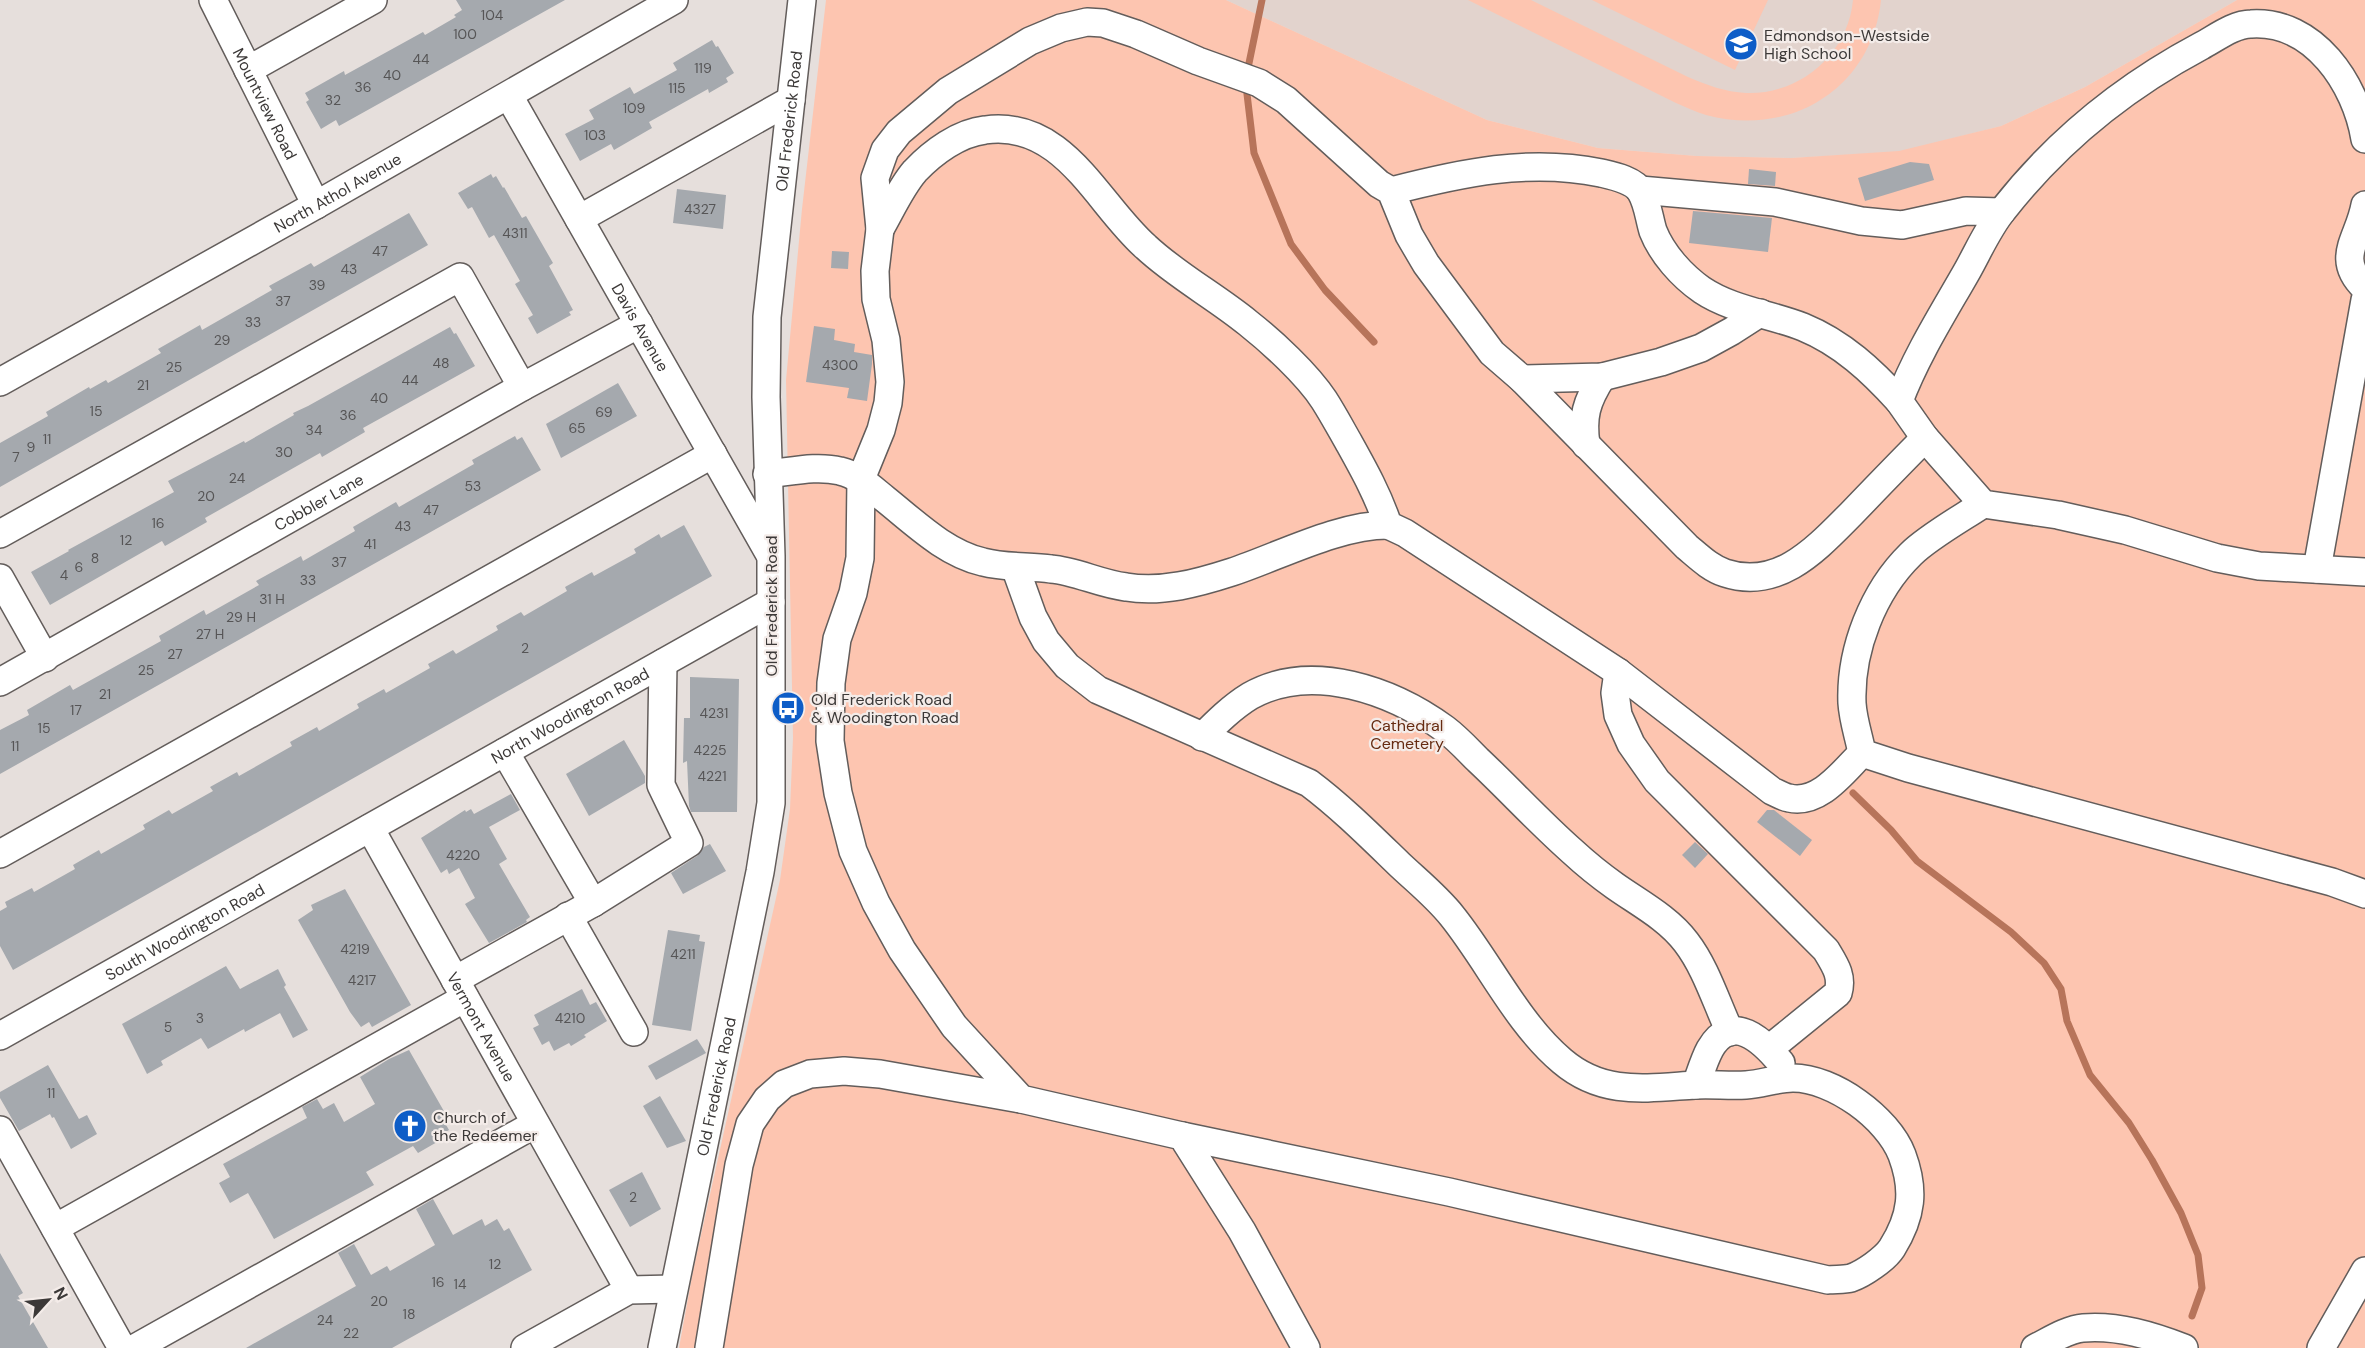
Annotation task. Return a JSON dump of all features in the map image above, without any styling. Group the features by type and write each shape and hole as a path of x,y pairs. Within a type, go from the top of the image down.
{"street":[{"name":"Mountview Road","path":"213,0 316,206"},
{"path":"248,70 373,0"},
{"name":"North Athol Avenue","path":"0,382 316,206 674,0"},
{"name":"Old Frederick Road","path":"662,1348 760,872 771,803 771,556 767,474 767,317 802,0"},
{"path":"1021,1099 954,1026 902,950 876,903 853,850 838,793 830,741 831,683 837,639 853,593 860,558 861,479 881,430 888,403 890,382 886,340 876,299 875,271 880,229 875,178 885,150 898,132 948,92 1030,41 1061,28 1087,22 1103,23 1259,83 1286,100 1379,184 1391,190 1455,174 1493,168 1540,166 1575,168 1613,176 1631,183 1640,190 1653,232 1681,272 1702,290 1729,304 1804,328 1835,344 1880,379 1925,438 1983,504 2058,515 2125,530 2217,558 2259,566 2365,572"},
{"path":"1899,401 1911,369 2001,212 2078,129 2108,104 2182,56 2230,30 2249,23 2283,28 2302,37 2320,50 2334,65 2347,88 2363,127 2365,139"},
{"name":"Davis Avenue","path":"509,96 771,556"},
{"path":"579,219 790,100"},
{"path":"880,229 915,171 951,142 985,130 1011,131 1036,137 1060,153 1089,180 1144,246 1247,322 1288,359 1324,398 1379,498 1388,525"},
{"path":"885,150 915,171"},
{"path":"1391,190 1409,235 1426,264 1492,352 1522,379 1687,547 1708,564 1726,573 1765,576 1802,561 1821,545 1925,438"},
{"path":"1640,190 1775,202 1861,221 1902,225 1966,211 2001,212"},
{"path":"2365,205 2348,262 2357,281 2365,288"},
{"path":"0,534 460,277 522,387"},
{"path":"2317,568 2365,300"},
{"path":"1522,379 1602,377 1661,362 1701,348 1760,313"},
{"name":"Cobbler Lane","path":"0,682 522,387 639,324"},
{"path":"1586,445 1583,424 1590,396 1602,377"},
{"path":"0,854 713,454"},
{"path":"767,474 819,469 840,471 861,479 936,540 961,556 985,563 1052,568 1125,587 1159,590 1191,584 1232,572 1348,530 1370,525 1388,525 1405,533 1617,672 1772,791 1789,798 1807,798 1826,788 1862,753"},
{"path":"1862,753 1852,706 1852,679 1857,655 1875,601 1912,553 1983,504"},
{"path":"709,1348 739,1165 750,1124 766,1099 784,1084 810,1074 844,1071 880,1074 1021,1099 1182,1136 1449,1192 1828,1280 1851,1278 1872,1266 1891,1251 1905,1225 1911,1200 1908,1172 1898,1146 1882,1123 1860,1103 1835,1090 1811,1081 1793,1078 1747,1085 1696,1085 1644,1089 1610,1085 1584,1076 1562,1062 1531,1028 1452,915 1335,802 1309,783 1098,690 1067,666 1046,641 1033,617 1016,567"},
{"path":"0,578 45,658"},
{"name":"North Woodington Road","path":"370,828 771,602"},
{"path":"55,1228 460,989 568,916 689,843 661,785 663,663"},
{"path":"1617,672 1615,693 1618,715 1631,744 1657,781 1826,950 1836,966 1841,982 1838,993 1769,1049"},
{"path":"1202,737 1231,709 1251,696 1275,685 1301,681 1330,681 1363,689 1405,705 1446,730 1572,851 1614,885 1659,916 1686,940 1730,1032"},
{"path":"505,752 593,903"},
{"path":"1862,753 1908,768 2332,882 2365,894"},
{"name":"Vermont Avenue","path":"370,828 628,1290"},
{"name":"South Woodington Road","path":"1,1034 370,828"},
{"path":"568,916 634,1032"},
{"path":"1696,1085 1710,1049 1718,1039 1730,1032 1741,1030 1756,1037 1793,1078"},
{"path":"135,1348 535,1124"},
{"path":"0,1130 122,1348"},
{"path":"1182,1136 1242,1231 1305,1348"},
{"path":"2321,1348 2365,1271"},
{"path":"525,1348 628,1290 673,1289"},
{"path":"2035,1348 2081,1328 2114,1329 2153,1336 2184,1348"}],"shaded area":[{"name":"Edmondson-Westside High School","path":"1226,0 2237,0 2085,87 2001,126 1899,152 1791,158 1697,156 1598,148 1487,120"}],"green space":[{"name":"Cathedral Cemetery","path":"826,0 1226,0 1487,120 1598,148 1697,156 1791,158 1899,151 2001,126 2085,87 2237,0 2365,0 2365,1348 679,1348 693,1271 780,880 790,809 793,738 786,380 802,209"},
{"path":"1468,0 1531,0 1688,77 1723,90 1746,93 1766,92 1785,87 1818,68 1842,38 1853,0 1881,0 1874,31 1862,58 1844,81 1822,99 1796,112 1768,119 1738,120 1706,115 1676,103"},
{"path":"1592,0 1768,0 1735,70"}],"building":[{"path":"456,0 565,0 339,126 336,120 321,129 306,102 309,100 305,93 344,71 345,75 423,32 425,35 456,17 454,15 462,10"},
{"path":"712,40 734,73 726,78 728,82 709,93 708,89 649,122 652,128 614,150 611,144 580,161 565,134 594,119 589,110 630,87 634,94 677,70 673,63"},
{"path":"1910,162 1929,164 1934,180 1865,201 1858,178"},
{"path":"1749,169 1776,172 1775,186 1748,184"},
{"path":"491,174 493,178 496,176 504,187 522,218 526,216 553,263 549,266 573,310 569,312 571,315 537,334 528,318 533,315 515,284 520,281 494,235 489,238 472,207 468,209 458,193"},
{"path":"677,189 726,195 723,229 673,223"},
{"path":"1693,211 1772,218 1768,252 1689,243"},
{"path":"409,213 428,245 0,487 0,443 48,416 46,412 89,387 90,389 106,380 108,383 161,353 158,349 200,325 202,330 272,290 269,286 311,263 314,267"},
{"path":"832,251 849,252 848,269 831,268"},
{"path":"814,326 835,329 834,340 855,344 854,352 872,355 867,401 847,398 849,388 806,382"},
{"path":"450,327 454,334 456,333 475,366 363,428 365,432 322,457 320,453 205,518 207,522 165,546 162,541 50,605 31,572 174,492 168,481 244,441 245,443 294,415 293,413"},
{"path":"618,383 637,416 561,458 546,424"},
{"path":"515,436 517,440 522,437 541,470 0,774 0,730 29,715 27,710 70,685 73,690 161,641 159,636 204,610 206,615 259,585 256,581 301,556 303,561 355,531 353,527 396,502 399,507 474,464 472,460"},
{"path":"684,525 712,576 13,970 0,946 0,911 7,907 5,902 32,888 34,892 75,869 73,865 99,850 101,854 145,829 143,825 169,810 172,814 213,791 210,787 237,772 239,776 292,746 290,742 317,727 319,731 359,708 357,704 384,689 386,693 430,668 428,664 453,650 456,654 498,630 496,626 521,612 524,616 567,591 565,587 592,572 594,576 636,553 634,549 659,534 661,538"},
{"path":"690,677 739,679 737,812 691,812 687,761 683,763 684,718 690,718"},
{"path":"624,740 645,776 645,783 589,816 566,774"},
{"path":"511,794 520,810 489,827 507,859 499,864 530,917 526,920 527,922 489,943 465,904 475,898 459,868 449,874 447,869 441,873 421,838 465,810 466,812 471,809 474,814"},
{"path":"1767,810 1774,810 1812,840 1800,856 1757,822"},
{"path":"1695,842 1708,854 1695,868 1682,855"},
{"path":"710,844 726,871 683,894 671,873 697,856 704,847"},
{"path":"345,889 411,1005 372,1027 369,1022 361,1027 350,1012 298,920 313,910 311,905"},
{"path":"668,930 700,935 699,941 705,942 691,1031 652,1025"},
{"path":"226,966 240,989 278,969 286,985 284,987 308,1030 293,1038 280,1013 208,1049 201,1038 161,1061 163,1065 147,1074 122,1024"},
{"path":"582,989 590,1005 596,1002 607,1021 571,1046 569,1043 554,1051 549,1041 542,1045 533,1028 539,1025 534,1015"},
{"path":"697,1039 706,1053 656,1080 648,1066"},
{"path":"409,1050 449,1120 445,1123 449,1130 442,1134 444,1138 418,1153 413,1146 366,1172 374,1185 274,1239 248,1193 230,1203 219,1183 230,1177 223,1164 307,1118 302,1107 317,1099 323,1109 334,1103 344,1122 375,1104 360,1077"},
{"path":"48,1065 79,1119 87,1115 97,1134 71,1149 54,1117 52,1118 50,1114 19,1131 0,1098 0,1092"},
{"path":"660,1096 686,1141 667,1148 643,1106"},
{"path":"642,1172 661,1209 630,1227 609,1190"},
{"path":"433,1199 453,1235 482,1219 485,1226 497,1219 504,1231 509,1228 532,1270 392,1348 246,1348 356,1286 338,1253 354,1244 371,1275 387,1266 390,1271 435,1245 416,1209"},
{"path":"0,1253 23,1293 18,1296 48,1348 0,1348"}],"waterway":[{"path":"1248,68 1262,0"},
{"path":"1247,94 1254,153 1291,244 1325,290 1374,342"},
{"path":"1853,793 1891,830 1917,861 2011,932 2044,963 2061,989 2067,1021 2090,1075 2129,1123 2152,1160 2181,1213 2198,1255 2202,1288 2192,1316"}],"place":[{"name":"Edmondson-Westside High School","path":"1741,44"},
{"name":"Old Frederick Road & Woodington Road","path":"788,708"},
{"name":"Church of the Redeemer","path":"410,1126"}]}
